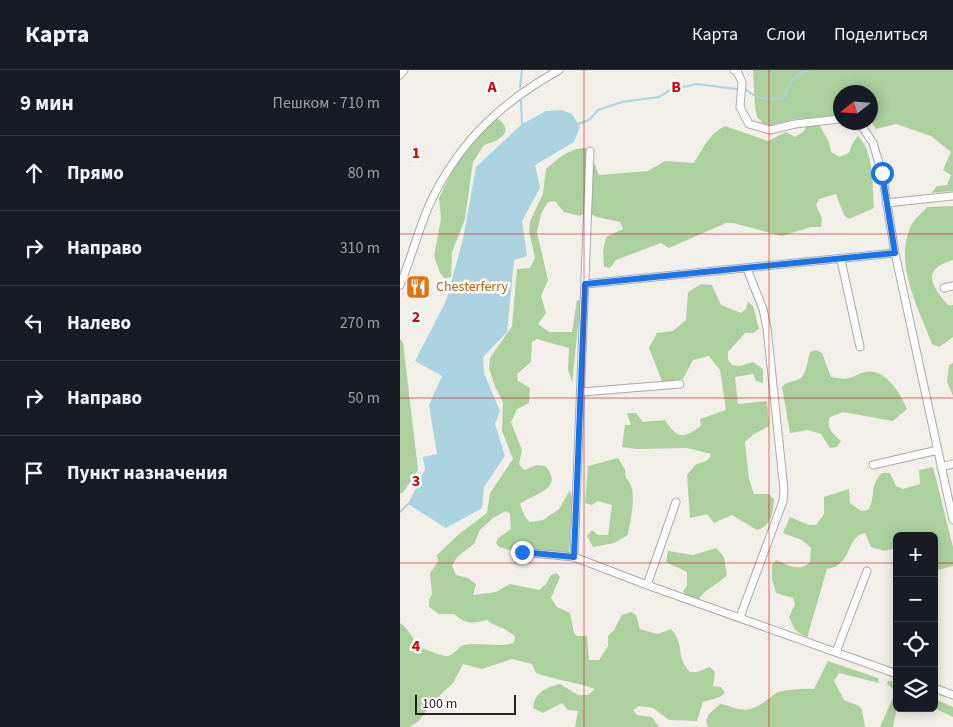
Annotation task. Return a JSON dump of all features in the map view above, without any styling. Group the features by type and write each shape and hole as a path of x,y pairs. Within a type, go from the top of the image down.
{"street":[{"path":"400,75 404,70"},
{"path":"400,285 432,200 455,157 474,133 503,108 536,83 559,70"},
{"path":"734,70 737,71 742,82 740,107 749,124 770,130 795,124 833,120"},
{"path":"864,130 873,143 882,173 895,253 953,520"},
{"path":"574,557 590,151"},
{"path":"886,203 953,196"},
{"path":"585,284 841,260 895,253"},
{"path":"841,260 860,347"},
{"path":"740,617 783,501 784,490 767,328 763,309 747,269"},
{"path":"944,288 953,286"},
{"path":"582,392 680,384"},
{"path":"873,464 938,450"},
{"path":"941,467 953,464"},
{"path":"647,585 676,502"},
{"path":"522,552 574,557 893,673"},
{"path":"836,652 867,571"},
{"path":"938,689 953,695"}],"green space":[{"path":"753,70 953,70 953,191 931,193 937,186 947,185 951,175 943,170 951,152 931,136 896,124 878,128 878,85 833,85 833,116 794,119 774,126 764,124 757,117"},
{"path":"497,118 503,123 505,132 500,138 484,145 473,162 465,219 452,252 451,277 445,279 440,273 434,256 441,219 439,198 462,151 486,124"},
{"path":"809,123 818,123 829,142 831,152 840,157 849,153 852,144 858,136 870,161 874,208 849,219 844,215 836,194 819,199 816,205 822,218 821,227 811,227 782,236 733,223 726,223 669,248 661,243 616,260 610,268 604,267 603,250 606,237 623,229 620,222 597,217 586,212 580,216 564,212 555,201 548,202 541,214 537,232 548,280 541,296 546,313 538,324 549,332 572,332 577,300 581,301 572,382 568,370 569,348 537,339 532,342 531,362 517,374 518,381 530,388 529,403 517,409 511,422 522,450 519,464 524,470 537,465 545,466 552,480 545,490 520,504 525,517 530,522 543,520 559,509 570,490 573,501 569,551 565,556 527,551 524,545 509,550 499,547 496,543 498,538 511,529 510,514 506,511 493,518 480,530 474,544 457,557 452,566 456,575 468,578 476,584 473,595 496,592 510,584 539,590 546,584 551,575 557,573 560,577 551,598 557,607 570,613 574,633 577,636 587,636 589,660 599,660 608,646 608,636 614,630 622,615 631,612 636,615 640,629 658,634 671,629 678,640 682,660 690,672 697,672 710,667 715,672 713,686 721,687 725,693 720,697 703,702 697,721 669,720 653,708 639,706 633,710 637,715 652,717 659,727 575,727 578,711 568,710 562,703 543,713 533,708 538,694 545,689 560,684 578,695 588,695 595,689 536,673 532,664 512,659 482,669 463,664 453,683 431,704 419,721 409,727 400,727 400,623 420,646 445,656 451,655 464,645 502,645 514,643 515,637 511,633 487,620 469,622 462,620 454,614 439,614 429,607 429,600 432,594 430,573 438,562 437,555 459,534 487,513 490,493 513,459 502,431 503,402 495,387 489,368 490,358 512,326 517,269 530,268 535,258 529,231 530,221 543,194 546,169 570,151 582,148 588,148 599,175 648,171 665,161 694,163 711,137 725,126 768,141 786,132 795,137 803,132"},
{"path":"953,206 953,260 936,268 932,279 937,292 948,305 953,305 953,337 939,347 932,344 915,300 906,269 905,253 907,238 912,224 927,207"},
{"path":"701,284 712,285 721,305 741,313 746,309 748,302 753,306 759,329 753,333 745,333 728,352 728,360 732,365 740,366 753,362 763,369 763,383 756,381 753,374 735,377 738,404 767,401 769,426 754,434 745,442 749,479 754,494 769,494 774,499 769,522 757,530 732,515 714,523 707,514 690,518 687,475 695,465 708,460 711,454 687,448 637,449 622,447 625,425 631,425 627,413 636,413 643,422 665,420 677,434 685,435 701,426 700,419 726,410 720,370 709,356 693,360 683,379 669,383 662,381 649,348 657,333 673,331 686,320 688,292"},
{"path":"400,339 403,342 418,470 403,493 400,493"},
{"path":"816,350 822,353 831,377 850,378 865,372 879,374 896,389 907,409 893,421 843,412 830,417 829,424 831,430 841,441 837,447 830,448 821,434 808,430 790,433 782,387 803,376 810,352"},
{"path":"953,363 953,396 947,382 949,365"},
{"path":"618,458 630,483 633,497 628,535 614,543 593,547 587,536 592,530 598,535 608,535 612,505 598,501 592,505 585,503 588,466"},
{"path":"933,467 953,547 953,566 938,570 938,532 893,532 893,549 884,551 871,547 865,533 860,535 853,542 843,560 837,566 827,569 807,638 795,630 789,617 795,604 793,598 776,593 772,580 772,565 776,560 798,568 810,562 811,548 802,540 783,533 790,517 809,525 816,525 824,514 824,497 849,489 850,503 861,511 868,510 871,505 875,483 882,473 890,473 896,486 903,489 920,484 919,470"},
{"path":"716,548 724,557 727,575 698,600 691,602 683,591 687,586 687,572 666,562 668,551 693,555"},
{"path":"828,661 878,678 879,683 839,673 834,681 844,700 859,706 862,710 865,727 708,727 706,721 709,714 720,704 746,710 758,706 779,692 814,689"},
{"path":"888,681 893,682 893,689 887,684"},
{"path":"893,697 893,712 896,712 893,727 880,727"},
{"path":"938,701 953,707 953,717 938,710"}],"water":[{"path":"562,110 572,114 580,127 574,142 535,165 540,188 522,221 527,256 514,260 507,332 483,357 484,373 500,411 495,424 505,456 484,487 482,508 446,528 408,504 425,469 423,457 437,454 429,405 442,376 415,361 446,301 463,239 476,167 522,124 546,111"}],"waterway":[{"path":"520,88 522,70"},
{"path":"746,90 764,99 785,97 792,80 808,70"},
{"path":"578,124 589,120 598,110 622,102 659,97 672,89 697,84 736,89"},
{"path":"521,101 522,126"},
{"path":"400,512 409,503"}],"place":[{"name":"Chesterferry","path":"418,287"}],"route":[{"path":"522,552 574,557 585,284 841,260 895,253 882,173"}]}
